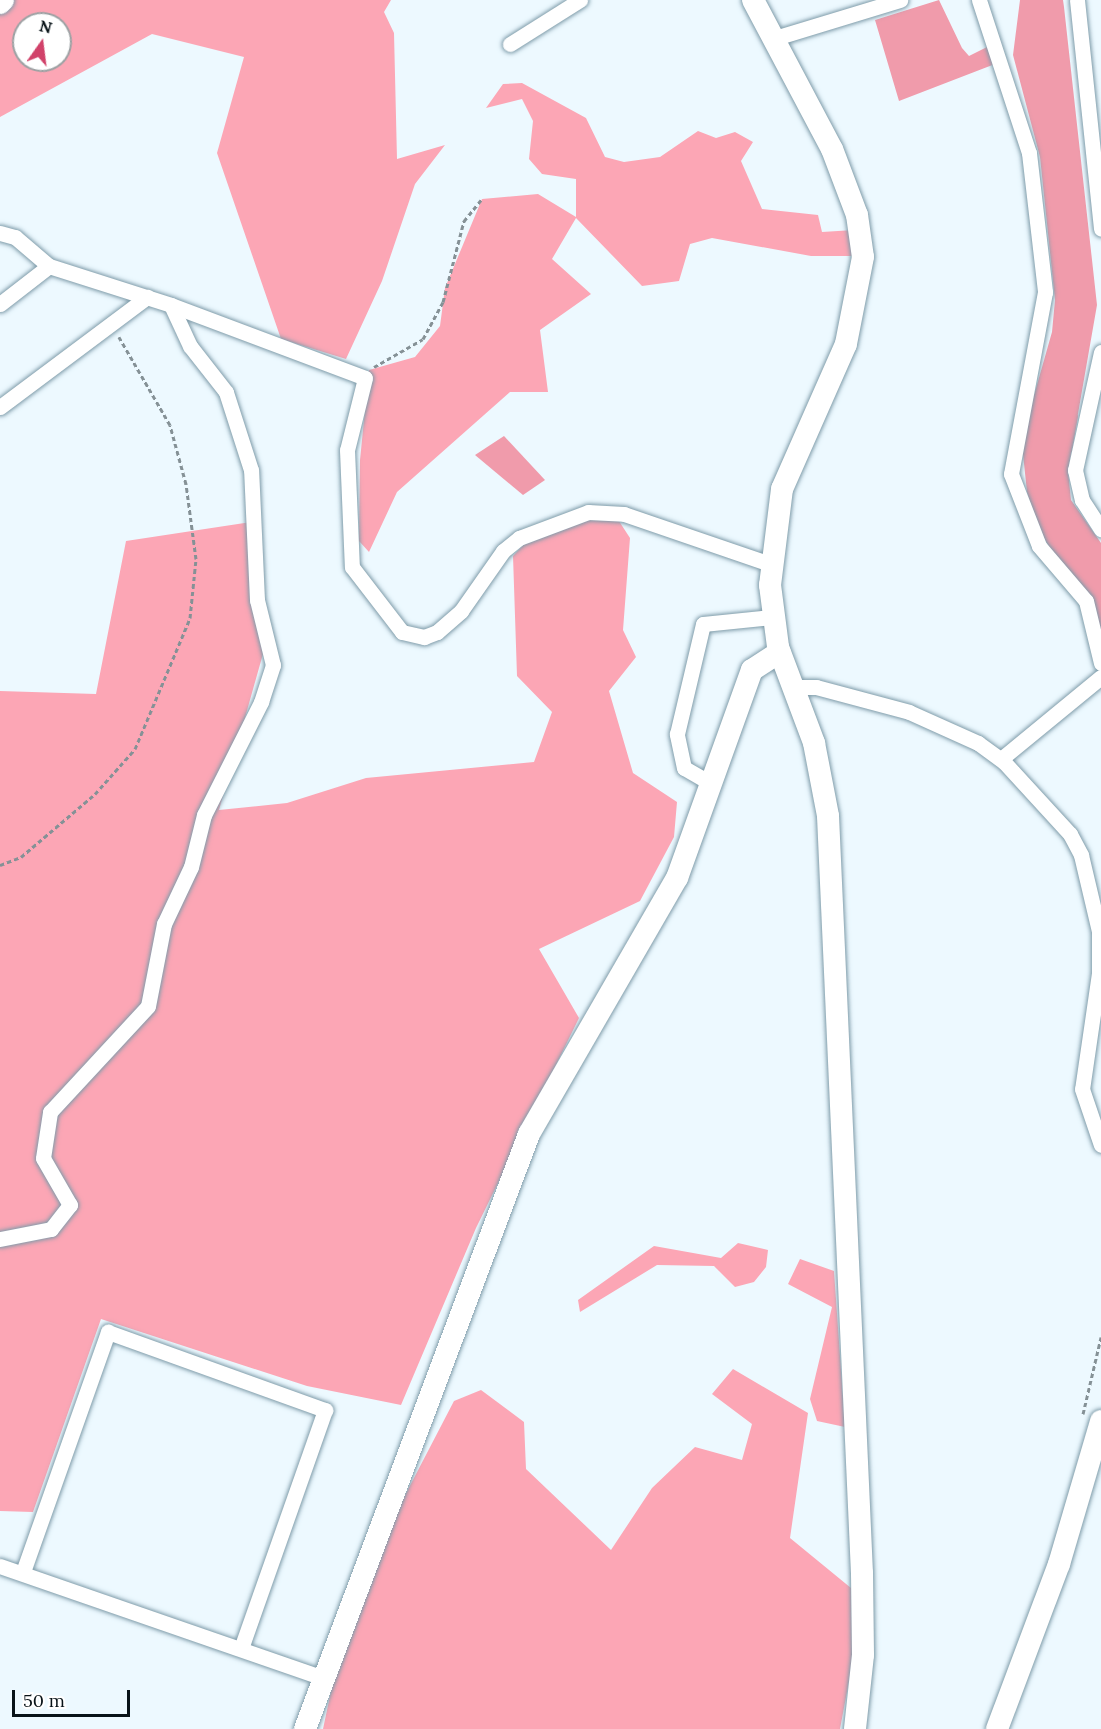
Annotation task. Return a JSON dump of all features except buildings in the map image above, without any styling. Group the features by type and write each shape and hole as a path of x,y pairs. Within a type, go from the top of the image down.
{"street":[{"path":"510,44 580,0"},
{"path":"753,0 776,38 840,168 857,214 863,257 846,345 782,489 770,564 772,617 780,652 819,761 830,835 862,1573 863,1655 855,1729"},
{"path":"776,38 870,5 900,0"},
{"path":"980,0 1027,144 1045,292 1012,458 1012,482 1039,546 1086,601 1101,663"},
{"path":"1077,0 1101,229"},
{"path":"0,232 15,237 49,266 171,304 364,378 347,450 352,567 402,632 424,638 437,632 461,611 503,551 519,538 588,512 624,514 770,564"},
{"path":"0,304 49,266"},
{"path":"0,407 147,297"},
{"path":"0,1239 51,1229 70,1205 43,1158 50,1112 148,1006 164,924 191,867 204,815 261,702 273,665 257,600 251,470 226,392 190,346 171,304"},
{"path":"1101,352 1075,460 1078,490 1101,529"},
{"path":"712,784 684,768 677,734 703,624 772,617"},
{"path":"305,1729 529,1134 657,916 712,784 752,670 780,652"},
{"path":"1000,759 1101,677"},
{"path":"792,687 816,687 909,712 978,743 1000,759 1070,834 1095,904 1101,959 1082,1089 1101,1145"},
{"path":"23,1572 108,1332 325,1410 241,1648"},
{"path":"997,1729 1062,1554 1091,1419"},
{"path":"0,1566 23,1572 323,1678"}],"path":[{"path":"364,378 423,339 443,302 464,221 482,199"},
{"path":"0,865 21,857 95,794 135,750 190,618 196,559 180,464 158,401 111,325"},
{"path":"1091,1419 1101,1337"}],"shaded area":[{"path":"0,0 391,0 384,12 394,33 397,159 445,145 415,184 382,281 346,359 281,339 217,153 244,57 152,34 0,117"},
{"path":"939,0 962,48 969,56 987,47 995,64 899,101 875,20"},
{"path":"1020,0 1063,0 1064,7 1097,305 1068,471 1071,500 1101,543 1101,635 1037,526 1027,492 1023,454 1027,420 1052,332 1055,300 1040,157 1013,55"},
{"path":"522,83 586,118 605,157 624,162 660,157 698,131 716,138 735,132 753,142 741,161 762,209 818,215 822,232 854,230 859,256 811,256 712,238 690,244 679,281 642,286 576,218 552,259 591,294 540,330 548,392 510,392 397,492 369,552 359,541 360,460 369,370 415,357 440,326 445,288 482,199 538,194 576,217 576,179 542,174 529,159 533,121 522,99 486,108 503,84"},
{"path":"504,436 545,480 523,495 475,455"},
{"path":"617,518 630,538 623,630 636,657 609,691 633,773 677,802 674,837 640,901 539,949 579,1018 476,1228 401,1405 307,1386 101,1319 33,1512 0,1511 0,691 96,694 126,541 257,521 268,636 219,810 287,803 366,778 534,762 552,712 517,676 513,556 546,521"},
{"path":"738,1243 768,1250 766,1267 754,1282 735,1287 714,1266 657,1265 580,1312 578,1300 654,1246 721,1258"},
{"path":"800,1259 834,1271 845,1427 817,1421 810,1399 832,1307 788,1284"},
{"path":"733,1369 808,1413 790,1538 851,1588 853,1660 840,1729 323,1729 350,1601 454,1401 481,1390 524,1422 526,1469 611,1550 652,1488 695,1447 742,1460 752,1424 712,1394"}],"waterway":[{"path":"1069,450 1075,417"}]}
